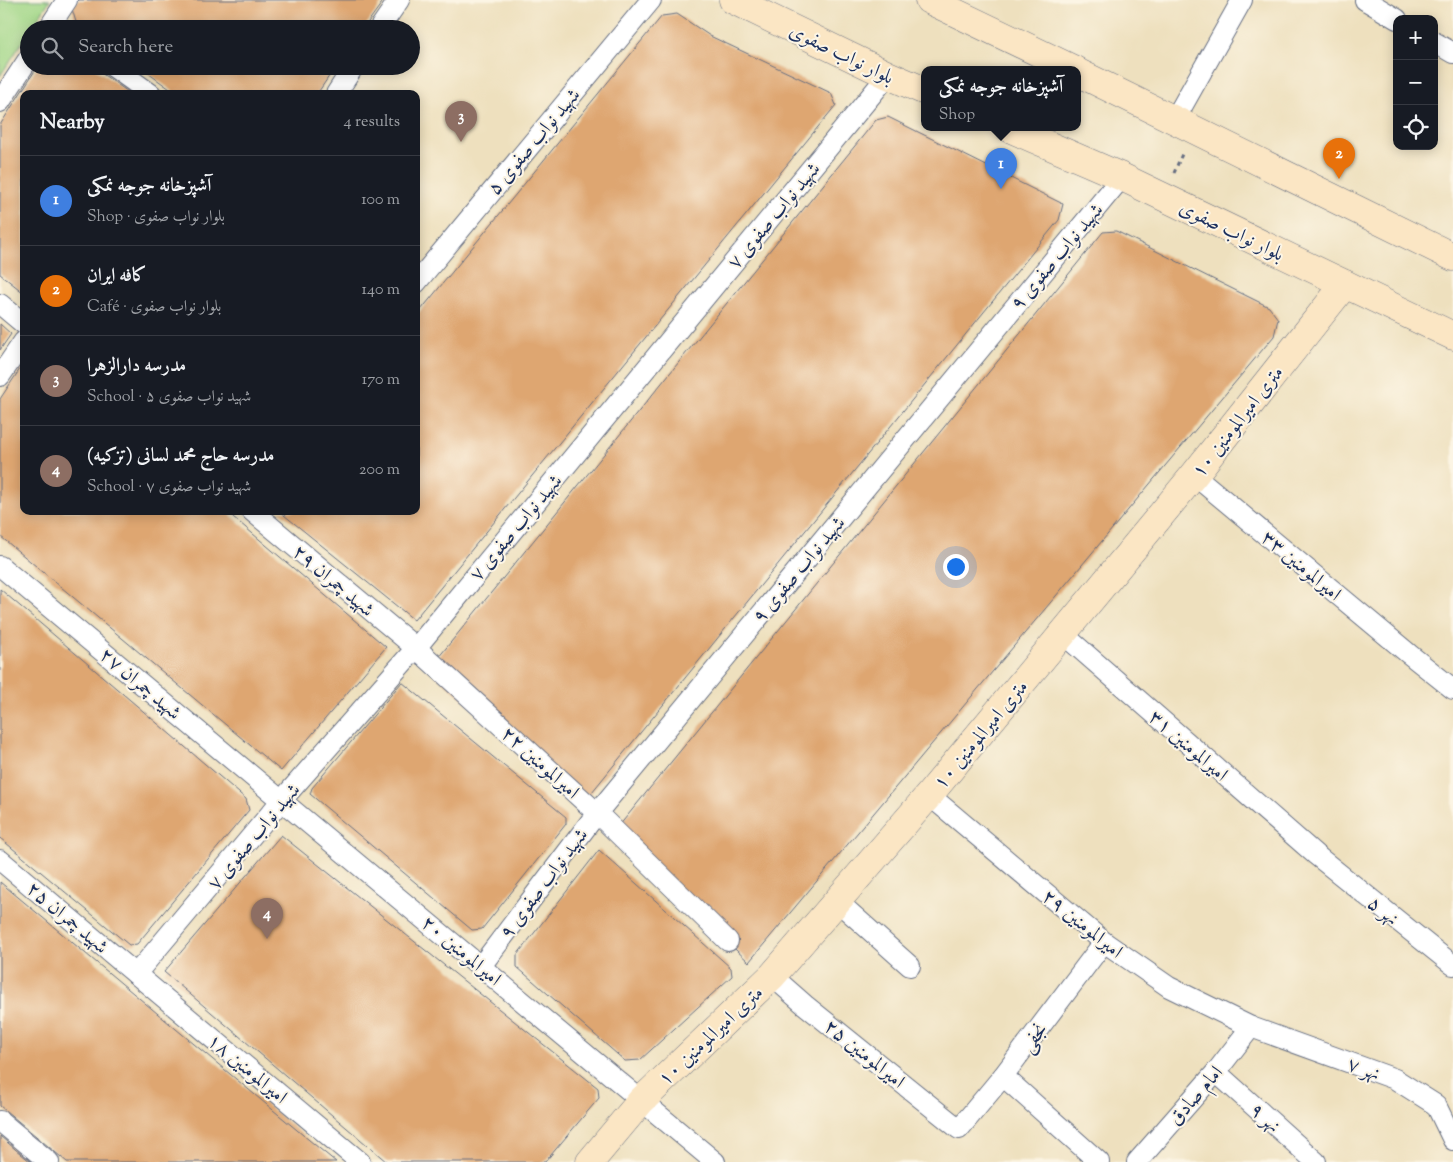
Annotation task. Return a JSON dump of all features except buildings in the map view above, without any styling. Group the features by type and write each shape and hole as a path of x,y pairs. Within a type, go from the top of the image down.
{"main road":[{"name":"بلوار نواب صفوی","path":"734,0 921,89"},
{"path":"929,0 1066,66"},
{"path":"1081,73 1185,123 1453,257"},
{"name":"بلوار نواب صفوی","path":"1016,131 1163,196 1453,336"},
{"name":"۱۰ متری امیرالمومنین","path":"590,1162 641,1101 772,976 838,901 929,795 1194,476 1345,284"}],"street":[{"path":"57,20 67,0"},
{"path":"385,20 399,0"},
{"name":"شهید نواب صفوی ۵","path":"420,278 651,0"},
{"path":"1185,123 1242,0"},
{"path":"1365,0 1393,17"},
{"path":"1438,44 1453,53"},
{"path":"0,102 20,72"},
{"path":"125,75 145,90"},
{"path":"339,90 348,75"},
{"name":"شهید نواب صفوی ۷","path":"136,974 281,801 416,648 888,75"},
{"name":"شهید نواب صفوی ۹","path":"481,966 597,813 1122,177"},
{"path":"0,304 20,321"},
{"path":"0,376 20,347"},
{"name":"امیرالمومنین ۳۳","path":"1194,476 1409,654 1453,688"},
{"name":"شهید چمران ۲۹","path":"257,515 416,648"},
{"name":"شهید چمران ۲۷","path":"0,566 281,801"},
{"name":"امیرالمومنین ۳۱","path":"1063,634 1316,855"},
{"name":"امیرالمومنین ۲۲","path":"416,648 597,813 728,941"},
{"name":"امیرالمومنین ۲۹","path":"929,795 1104,942 1169,987 1251,1027"},
{"name":"امیرالمومنین ۲۰","path":"281,801 715,1162"},
{"name":"نهر ۵","path":"1316,855 1453,966"},
{"name":"شهید چمران ۲۵","path":"0,860 136,974"},
{"path":"838,901 910,966"},
{"name":"نجفی","path":"959,1129 1003,1076 1104,942"},
{"name":"امیرالمومنین ۱۸","path":"136,974 360,1162"},
{"name":"امیرالمومنین ۲۵","path":"772,976 805,1005 959,1129"},
{"name":"امام صادق","path":"1137,1162 1216,1072 1251,1027"},
{"name":"نهر ۷","path":"1251,1027 1395,1079 1436,1105 1453,1140"},
{"name":"نهر ۹","path":"1216,1072 1316,1162"},
{"path":"1003,1076 1099,1162"},
{"path":"0,1121 48,1162"}],"path":[{"path":"1163,196 1185,123"}],"green space":[{"path":"0,0 50,0 37,20 20,20 20,46 0,76"}],"place":[{"name":"مدرسه دارالزهرا","path":"461,142"},
{"name":"کافه ایران","path":"1339,179"},
{"name":"آشپزخانه جوجه نمکی","path":"1001,189"},
{"name":"مدرسه حاج محمد لسانی (تزکیه)","path":"267,939"}]}
